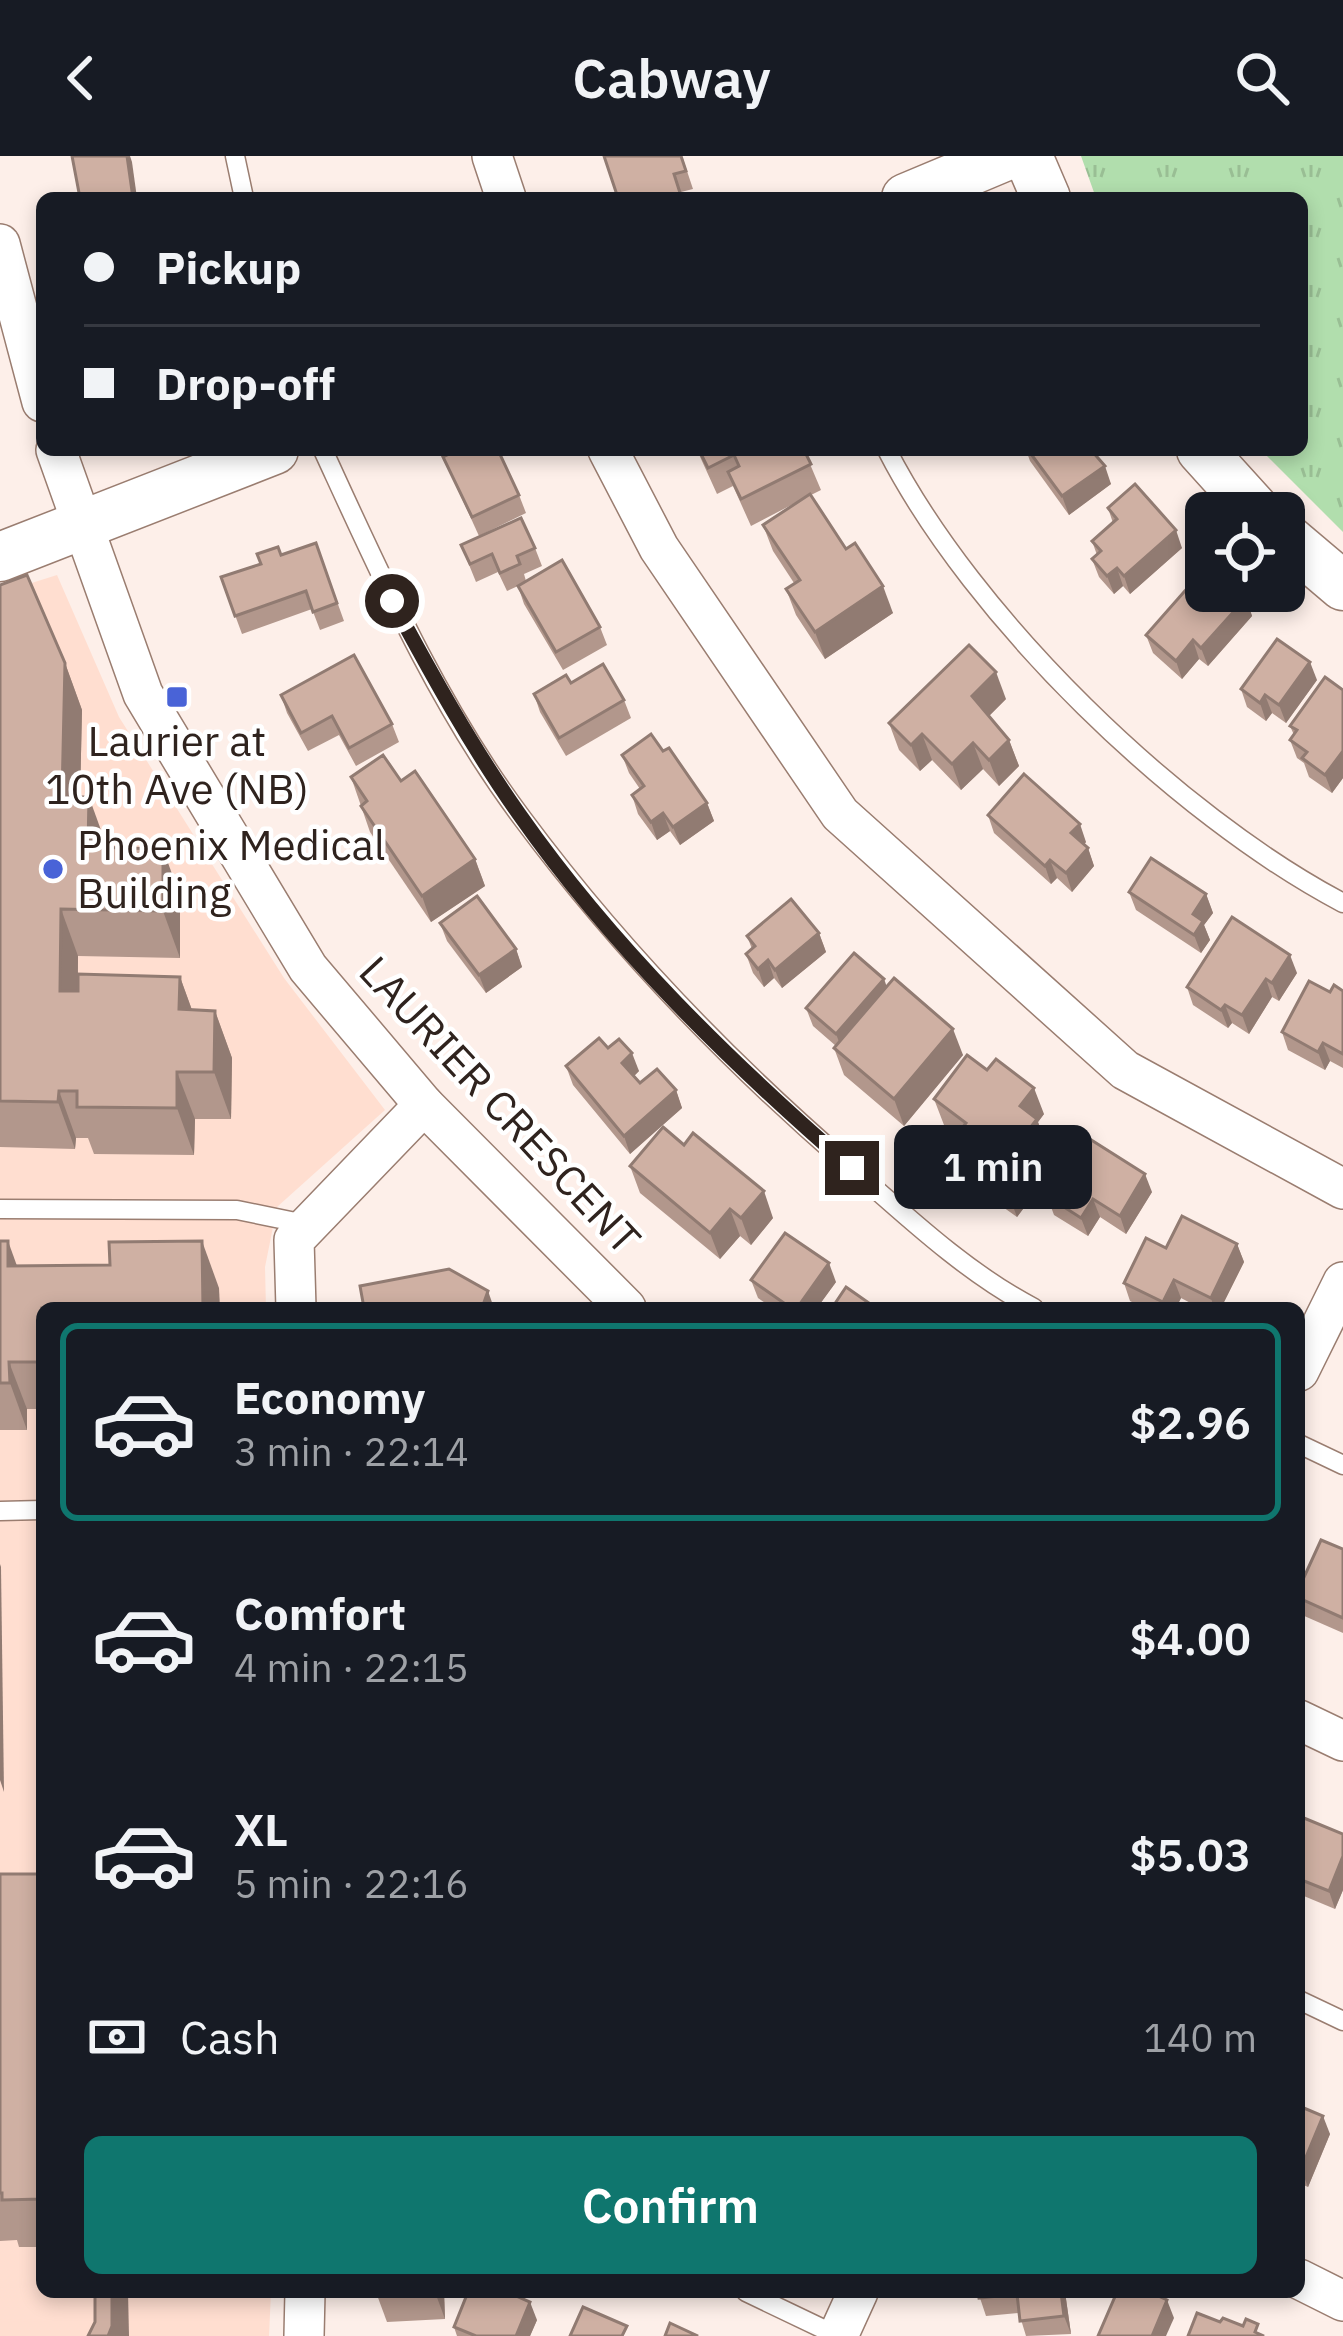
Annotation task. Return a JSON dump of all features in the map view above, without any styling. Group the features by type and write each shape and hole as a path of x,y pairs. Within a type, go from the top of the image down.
{"street":[{"path":"492,156 504,192"},
{"path":"920,192 1006,156"},
{"path":"1028,156 1043,192"},
{"path":"0,244 36,379"},
{"name":"LAURIER CRESCENT","path":"58,456 143,694 308,968 424,1105 620,1302"},
{"path":"0,557 259,456"},
{"path":"611,456 658,548 840,814 1125,1070 1343,1189"},
{"path":"1206,456 1239,492"},
{"path":"1305,554 1343,586"},
{"path":"296,1302 294,1240 424,1105"},
{"path":"1305,1359 1343,1282"},
{"path":"1305,1723 1343,1742"},
{"path":"1305,2282 1343,2300"},
{"path":"304,2336 305,2298"},
{"path":"838,2336 855,2298"}],"lane":[{"path":"235,156 243,192"},
{"path":"325,456 392,601 444,695 520,815 626,949 748,1077 887,1198 1026,1302"},
{"path":"890,456 907,488 978,586 1140,759 1239,836 1343,903"},
{"path":"0,1209 237,1210 310,1225"},
{"path":"1305,1447 1343,1465"},
{"path":"0,1511 36,1510"},
{"path":"1305,2003 1343,2021"},
{"path":"759,2298 838,2336"}],"shaded area":[{"path":"57,575 119,717 284,978 385,1110 277,1207 265,1267 266,1302 36,1302 36,2298 271,2298 269,2336 0,2336 0,593"}],"green space":[{"path":"1081,156 1343,156 1343,532 1267,456 1308,456 1308,192 1094,192"}],"building":[{"path":"72,156 127,156 132,192 79,192"},
{"path":"604,156 681,156 686,171 674,174 680,192 616,192"},
{"path":"501,456 519,495 472,517 443,457"},
{"path":"702,456 732,456 708,468"},
{"path":"734,456 807,456 811,464 741,499 728,472 739,466"},
{"path":"1032,456 1096,456 1105,466 1062,496"},
{"path":"1135,484 1176,530 1124,576 1117,568 1107,576 1092,559 1101,551 1092,541 1117,519 1108,508"},
{"path":"810,494 846,549 855,543 883,586 815,632 786,589 800,580 763,525"},
{"path":"521,518 535,548 517,556 520,564 500,573 492,554 470,564 461,545"},
{"path":"316,543 337,603 313,612 306,591 235,616 221,577 261,564 257,554 278,547 281,555"},
{"path":"562,560 600,627 556,652 518,586"},
{"name":"Phoenix Medical Building","path":"27,575 65,663 62,797 89,797 88,847 163,849 163,911 61,909 60,991 78,991 78,974 180,977 179,1009 215,1011 214,1072 177,1072 177,1108 77,1107 77,1091 59,1091 58,1102 0,1101 0,585"},
{"path":"1185,591 1185,612 1233,612 1201,648 1193,640 1176,661 1146,635"},
{"path":"1277,639 1310,662 1279,705 1265,695 1260,703 1241,689"},
{"path":"969,645 996,672 972,696 1009,740 989,760 973,743 952,764 922,734 911,745 889,723"},
{"path":"354,655 392,724 349,748 332,716 301,733 281,695"},
{"path":"603,664 624,700 559,738 534,694 566,675 571,683"},
{"path":"1325,677 1343,690 1343,751 1325,775 1302,758 1307,752 1290,740 1297,730 1290,726"},
{"path":"651,734 663,751 669,748 707,803 673,827 663,813 651,822 632,795 644,786 622,755"},
{"path":"383,755 401,781 415,771 475,859 422,896 361,806 367,801 351,777"},
{"path":"1024,774 1080,824 1071,833 1088,848 1066,873 1050,860 1045,866 988,815"},
{"path":"1151,858 1206,894 1193,914 1203,921 1194,935 1129,892"},
{"path":"477,896 516,949 479,975 440,923"},
{"path":"791,899 819,933 775,970 768,960 758,969 746,954 755,946 747,936"},
{"path":"1232,917 1290,955 1272,983 1266,979 1242,1015 1225,1005 1221,1010 1187,987"},
{"path":"854,953 884,979 836,1034 806,1008"},
{"path":"894,978 953,1029 894,1099 834,1048"},
{"path":"1309,981 1330,992 1334,985 1343,991 1343,1054 1323,1043 1318,1052 1282,1032"},
{"path":"599,1038 608,1048 619,1039 632,1053 622,1063 640,1083 657,1069 676,1090 624,1136 566,1066"},
{"path":"967,1055 987,1070 996,1059 1034,1088 1020,1106 1037,1119 1013,1150 1028,1162 1007,1190 984,1173 995,1157 960,1131 966,1123 934,1099"},
{"path":"663,1127 684,1145 693,1133 764,1191 741,1218 730,1209 710,1233 630,1166"},
{"path":"1085,1136 1145,1174 1120,1216 1093,1199 1081,1218 1047,1196"},
{"path":"1182,1216 1237,1244 1211,1298 1174,1280 1163,1302 1124,1283 1146,1238 1166,1248"},
{"path":"785,1233 829,1263 801,1302 782,1302 751,1280"},
{"path":"0,1241 8,1241 8,1266 110,1265 109,1242 202,1241 203,1302 36,1302 36,1362 9,1362 10,1383 0,1383"},
{"path":"449,1269 488,1291 484,1302 363,1302 360,1286"},
{"path":"846,1287 867,1302 836,1302"},
{"path":"1321,1540 1343,1549 1343,1618 1305,1601 1305,1575"},
{"path":"1305,1818 1343,1834 1343,1856 1329,1891 1305,1881"},
{"path":"0,1874 36,1874 36,2199 2,2200"},
{"path":"1305,2108 1323,2116 1305,2159"},
{"path":"95,2298 112,2298 108,2336 88,2336 95,2322"},
{"path":"466,2298 530,2302 516,2336 476,2336 454,2327"},
{"path":"1017,2298 1062,2298 1064,2316 1020,2321"},
{"path":"1114,2298 1167,2300 1152,2336 1098,2336"},
{"path":"583,2307 627,2326 622,2336 570,2336"},
{"path":"1197,2313 1243,2326 1246,2319 1258,2324 1255,2332 1264,2336 1188,2336"},
{"path":"670,2323 698,2336 665,2336"}],"place":[{"name":"Laurier at 10th Ave (NB)","path":"177,697"},
{"name":"Phoenix Medical Building","path":"53,869"}],"route":[{"path":"392,601 444,695 520,815 626,949 748,1077 852,1168"}]}
